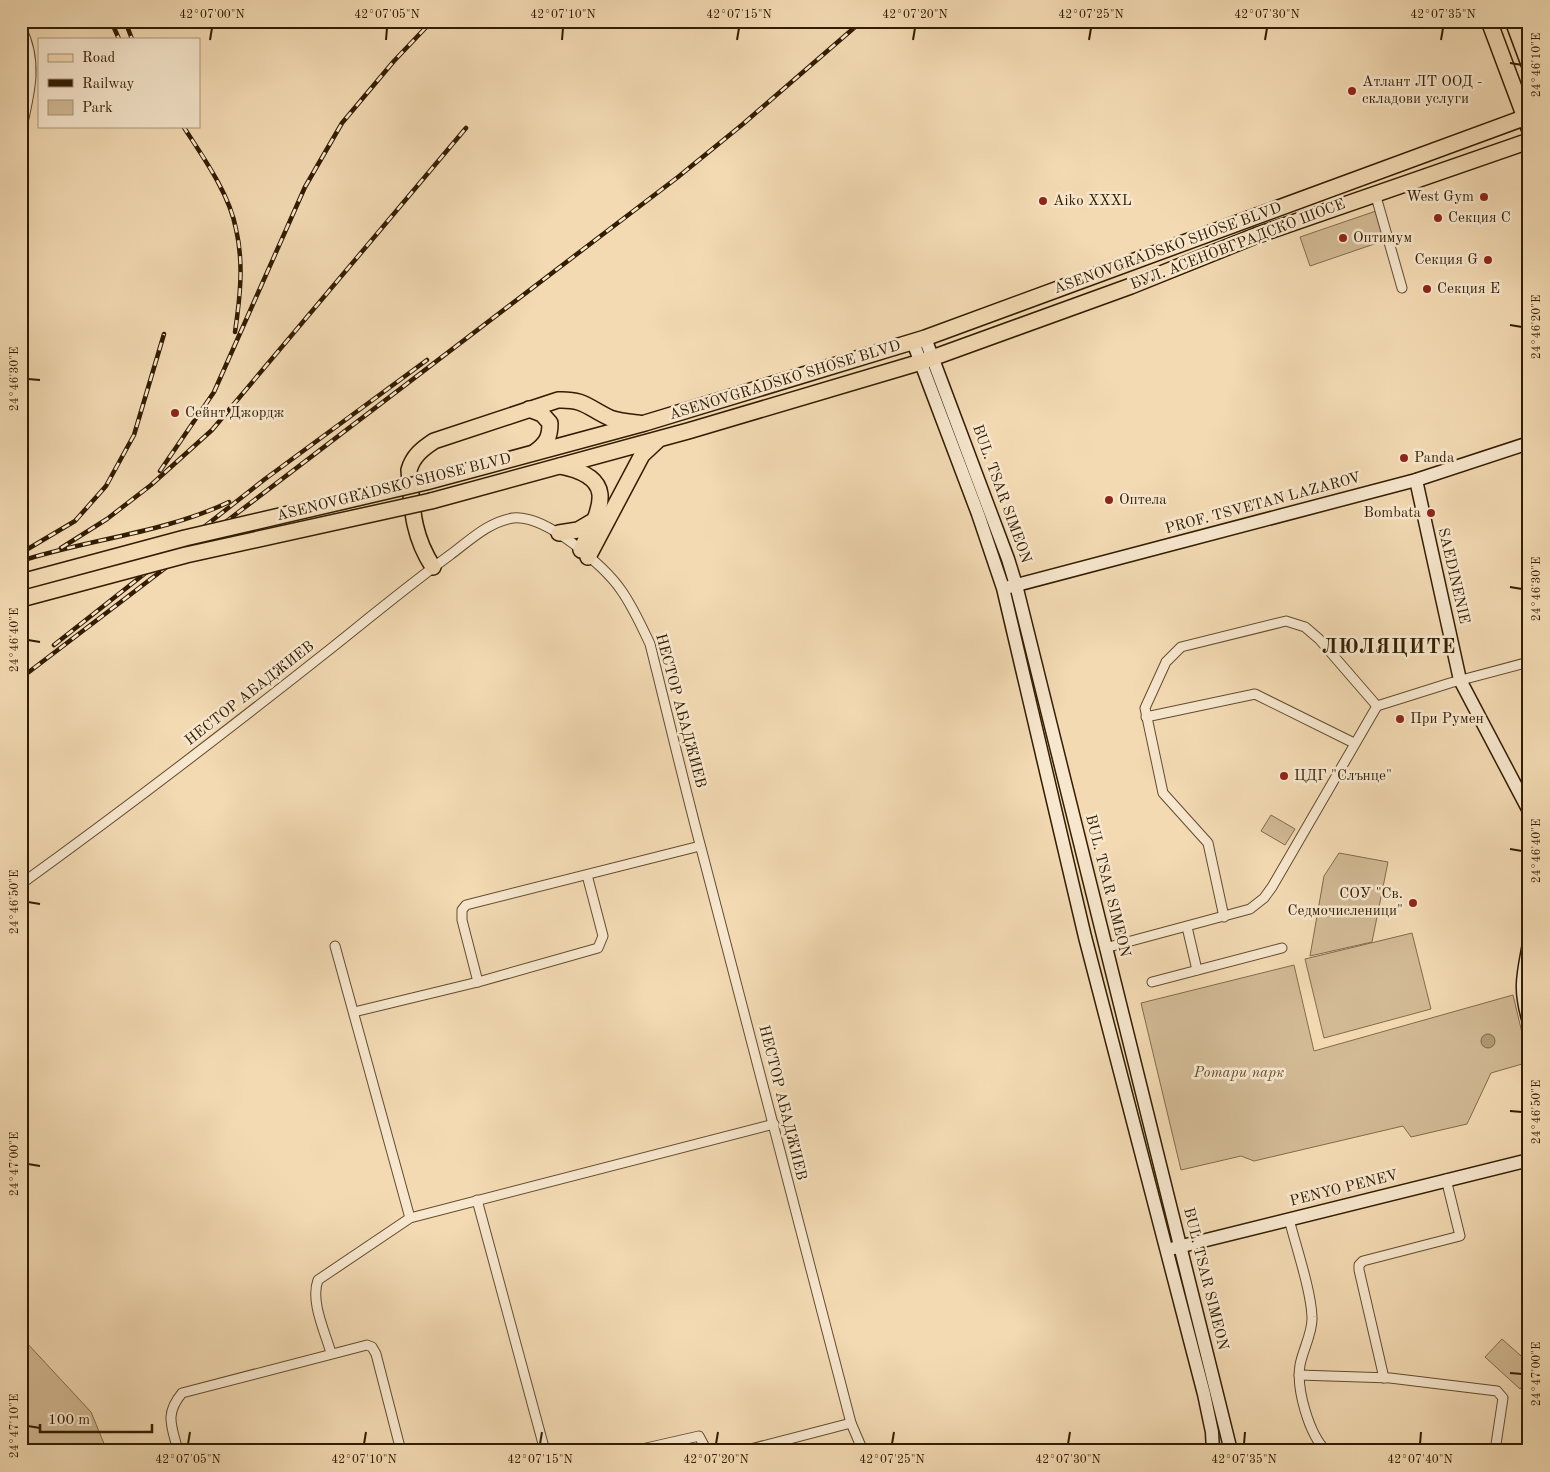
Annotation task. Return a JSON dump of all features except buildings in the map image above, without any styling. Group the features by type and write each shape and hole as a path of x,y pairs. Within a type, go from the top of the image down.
{"main road":[{"path":"1489,21 1528,120"},
{"path":"1513,21 1529,64"},
{"name":"ASENOVGRADSKO SHOSE BLVD","path":"21,582 185,538 426,482 644,423 919,340 1528,120"},
{"name":"БУЛ. АСЕНОВГРАДСКО ШОСЕ","path":"927,360 1375,193 1529,141"},
{"name":"BUL. TSAR SIMEON","path":"919,340 1016,585 1231,1451"},
{"name":"ASENOVGRADSKO SHOSE BLVD","path":"21,599 186,555 431,501 659,439 927,360"},
{"name":"BUL. TSAR SIMEON","path":"927,360 1003,588 1085,936 1204,1394 1212,1432 1213,1451"},
{"path":"433,567 424,554 413,524 409,470 411,462 417,454 434,441 558,400 574,400 590,405 611,418 644,423"},
{"path":"529,409 542,414 550,423 550,433 546,444 532,453"},
{"path":"585,553 642,455 659,439"},
{"name":"PROF. TSVETAN LAZAROV","path":"1003,588 1416,480 1529,443"},
{"path":"556,466 581,470 596,480 600,492 599,509 585,553"},
{"name":"SAEDINENIE","path":"1416,480 1460,680 1529,811"},
{"path":"560,533 578,530 595,520"},
{"path":"1529,944 1522,980 1522,999 1529,1022"},
{"name":"PENYO PENEV","path":"1167,1250 1446,1179 1529,1160"}],"street":[{"path":"21,28 32,59 28,99 21,131"},
{"path":"1375,193 1402,288"},
{"name":"НЕСТОР АБАДЖИЕВ","path":"21,884 224,733 433,567 490,525 514,518 540,523 560,533 585,553 620,588 637,614 650,644 700,846 774,1124 798,1226 851,1423 863,1451"},
{"path":"1224,917 1208,843 1163,793 1144,708 1166,662 1181,647 1286,621 1305,627 1318,639 1377,706"},
{"path":"1105,948 1250,909 1264,898 1377,706 1460,680 1529,662"},
{"path":"1146,717 1255,694 1354,743"},
{"path":"478,982 462,920 462,910 466,905 700,846"},
{"path":"354,1012 478,982 598,948 603,936 587,875"},
{"path":"1187,927 1197,970"},
{"path":"335,946 410,1218"},
{"path":"1152,982 1282,948"},
{"path":"331,1353 316,1298 315,1288 318,1280 410,1218 774,1124"},
{"path":"1384,1378 1358,1270 1363,1261 1460,1236 1446,1179"},
{"path":"477,1200 545,1451"},
{"path":"1289,1219 1312,1319 1299,1375 1307,1417 1318,1440 1326,1451"},
{"path":"178,1451 170,1420 172,1406 182,1393 367,1345 372,1347 376,1354 401,1451"},
{"path":"1299,1375 1384,1378 1500,1392 1503,1401 1496,1451"},
{"path":"743,1451 851,1423"},
{"path":"633,1451 699,1436 707,1451"}],"green space":[{"name":"Оптимум","path":"1376,211 1386,240 1310,266 1300,237"},
{"path":"1271,815 1295,829 1285,845 1261,831"},
{"path":"1339,853 1388,862 1372,942 1310,956 1324,876"},
{"path":"1412,933 1431,1009 1324,1038 1305,959"},
{"name":"Ротари парк","path":"1294,965 1314,1051 1513,995 1529,1062 1491,1073 1467,1124 1411,1137 1403,1126 1254,1161 1241,1156 1181,1170 1141,1003"},
{"path":"1502,1339 1529,1363 1529,1378 1520,1389 1485,1357"},
{"path":"26,1342 91,1412 107,1451 21,1451 21,1346"}],"shaded area":[{"path":"1488,1034 1493,1036 1495,1041 1493,1046 1488,1048 1483,1046 1481,1041 1483,1036"}],"railway":[{"path":"111,21 119,38"},
{"path":"125,21 132,38"},
{"path":"160,471 214,392 305,187 342,123 394,61 432,21"},
{"path":"21,678 678,177 743,124 862,21"},
{"path":"184,128 207,163 228,202 233,216 241,268 235,332"},
{"path":"61,548 107,519 151,485 212,430 466,128"},
{"path":"21,553 75,521 106,486 134,435 164,334"},
{"path":"54,645 265,479 427,360"},
{"path":"21,561 179,521 229,502"}],"place":[{"name":"Атлант ЛТ ООД - складови услуги","path":"1352,91"},
{"name":"West Gym","path":"1484,197"},
{"name":"Aiko XXXL","path":"1043,201"},
{"name":"Секция C","path":"1438,218"},
{"name":"Оптимум","path":"1343,238"},
{"name":"Секция G","path":"1488,260"},
{"name":"Секция E","path":"1427,289"},
{"name":"Сейнт Джордж","path":"175,413"},
{"name":"Panda","path":"1404,458"},
{"name":"Оптела","path":"1109,500"},
{"name":"Bombata","path":"1431,513"},
{"name":"При Румен","path":"1400,719"},
{"name":"ЦДГ \"Слънце\"","path":"1284,776"},
{"name":"СОУ \"Св. Седмочисленици\"","path":"1413,903"}],"district":[{"name":"ЛЮЛЯЦИТЕ","path":"1389,648"}]}
